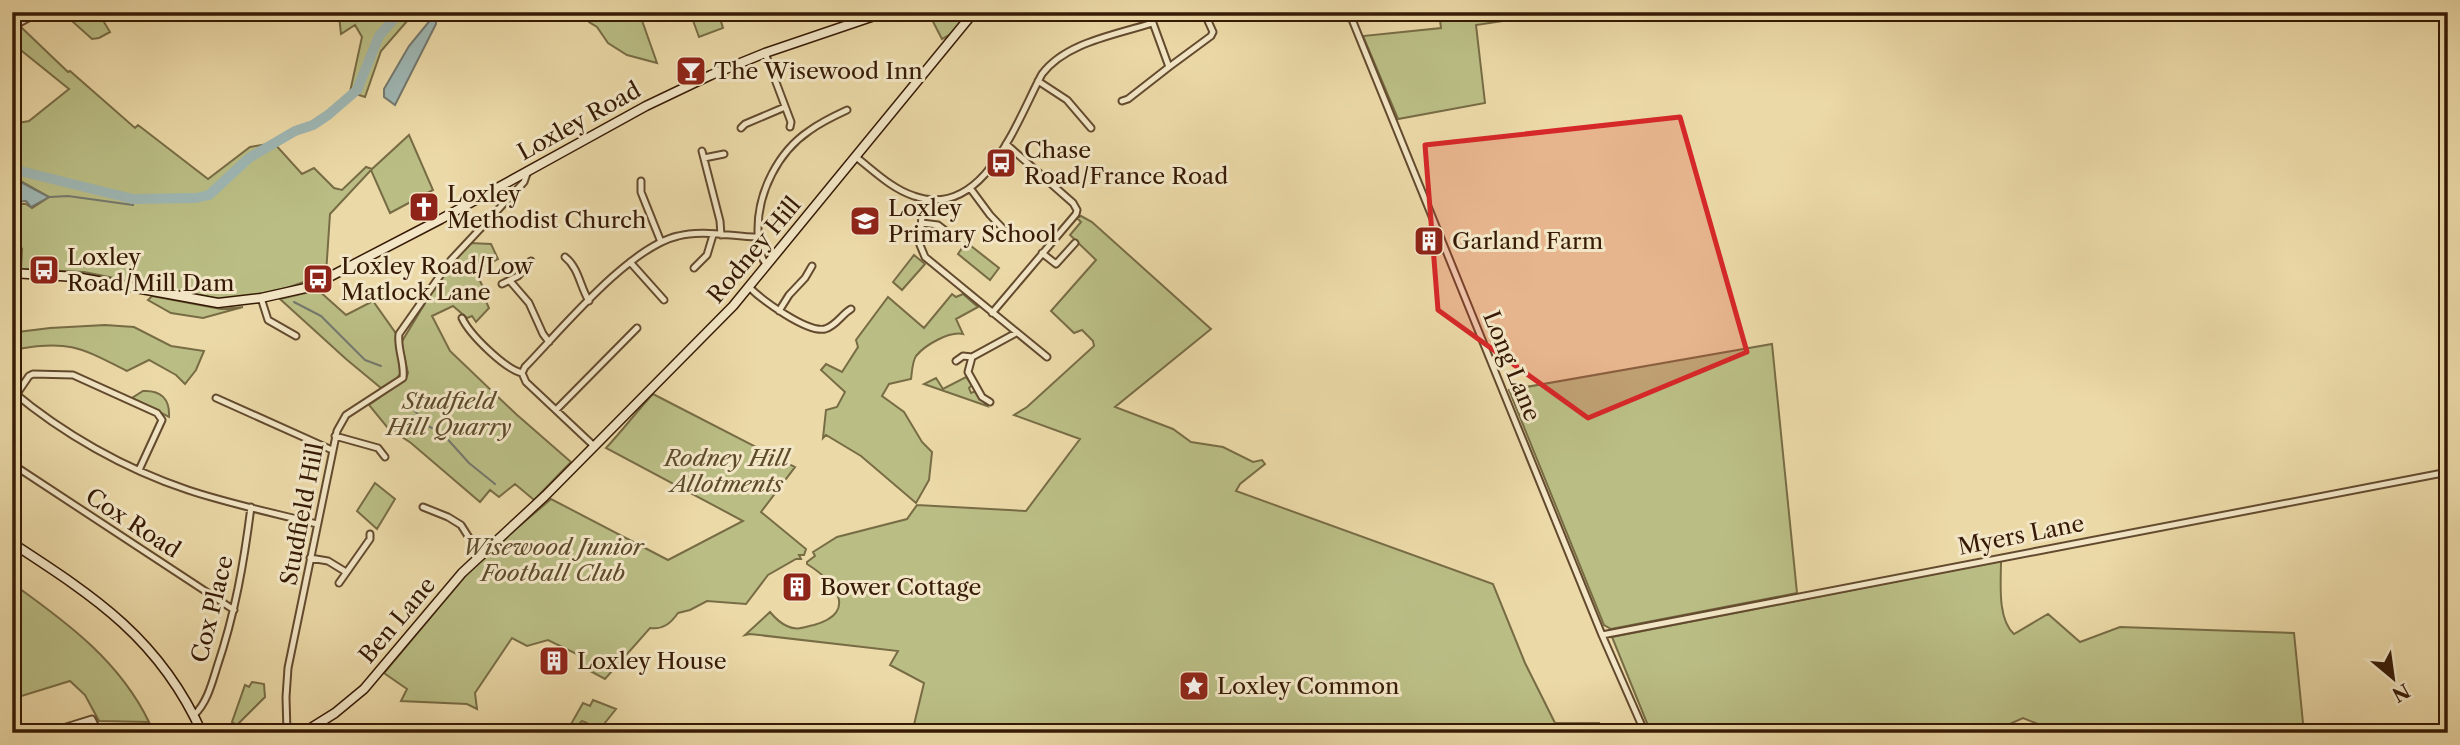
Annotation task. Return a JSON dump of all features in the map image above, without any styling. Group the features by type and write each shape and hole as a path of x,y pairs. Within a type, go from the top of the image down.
{"street":[{"path":"12,27 39,12"},
{"name":"Loxley Road","path":"12,273 76,276 218,303 261,298 310,287 646,106 736,64 886,12"},
{"name":"Rodney Hill","path":"545,496 711,330 974,12"},
{"path":"1149,12 1169,67"},
{"path":"1122,101 1211,36 1213,32 1204,12"},
{"name":"Long Lane","path":"1349,12 1602,635 1645,733"},
{"path":"856,157 904,192 923,199 953,196 970,188 988,173 1047,68 1066,52 1152,23"},
{"path":"765,53 791,122 790,127"},
{"path":"1038,81 1067,100 1091,128"},
{"path":"741,128 785,107"},
{"path":"767,265 760,251 759,216 764,193 780,161 789,148 809,131 847,110"},
{"path":"992,313 1077,210 1073,203 1006,144"},
{"path":"702,151 721,236"},
{"path":"704,158 724,155"},
{"name":"Studfield Hill","path":"287,733 288,668 335,436 346,415 403,378 399,334 451,260 524,182 528,171"},
{"path":"641,181 641,191 661,242"},
{"path":"1058,190 1065,183"},
{"path":"970,188 990,215 1013,239"},
{"path":"923,199 920,248 925,257 1047,356"},
{"path":"922,223 938,225 951,235"},
{"path":"522,373 549,342 630,262 661,242 687,234 758,237"},
{"path":"694,268 707,255 713,235"},
{"path":"1042,253 1057,267 1075,243"},
{"path":"565,257 575,269 589,301"},
{"path":"502,284 518,276 531,261"},
{"path":"630,262 664,300"},
{"path":"779,311 812,266"},
{"path":"510,281 529,303 549,342"},
{"path":"749,287 779,311 822,329 832,326 851,309"},
{"path":"261,298 268,320 296,337"},
{"path":"472,321 463,321 508,367 522,373 526,382 594,446"},
{"path":"556,410 637,328"},
{"path":"956,361 963,356 972,357 1016,333"},
{"path":"972,357 968,372 982,397 990,402"},
{"path":"12,401 14,393 33,374 69,374 157,413 162,420 139,470"},
{"path":"14,393 79,439 139,470 187,490 317,524"},
{"path":"216,398 332,450"},
{"path":"335,436 378,448 385,457"},
{"name":"Cox Road","path":"12,464 234,610"},
{"name":"Myers Lane","path":"1602,635 2448,472"},
{"name":"Ben Lane","path":"303,733 335,713 364,689 451,585 545,496"},
{"name":"Cox Place","path":"194,715 202,705 212,681 234,610 243,569 250,507"},
{"path":"423,507 461,525 480,555"},
{"path":"339,583 370,539 370,534"},
{"path":"12,543 70,581 129,627 173,680 202,733"},
{"path":"310,558 327,561 346,572"},
{"path":"47,733 92,719 95,720 99,733"}],"highlighted area":[{"path":"1680,117 1747,352 1588,418 1438,310 1425,145"}],"green space":[{"path":"62,12 98,12 110,32 92,39"},
{"path":"341,12 415,12 381,51 365,97 350,92 362,37 355,25 341,34"},
{"path":"585,12 639,12 657,63 627,55 608,43 597,27 589,22"},
{"path":"682,12 718,12 723,28 699,37 691,15 684,16"},
{"path":"928,12 972,12 954,32 942,39"},
{"path":"1439,12 1555,13 1476,25 1485,103 1398,119 1363,36 1441,28"},
{"path":"22,28 68,72 135,128 138,125 208,179 250,147 274,143 302,174 314,168 334,188 342,190 366,167 372,169 409,135 433,190 390,213 371,170 330,214 326,274 287,288 246,297 219,299 84,272 21,269 22,249 12,253 12,204 26,204 32,208 49,197 12,176 12,124 29,121 69,89 12,43 12,33"},
{"path":"1081,216 1092,222 1211,329 1115,407 1173,429 1191,442 1223,447 1253,462 1262,460 1265,464 1240,484 1236,491 1493,584 1525,663 1555,723 1599,723 1602,733 912,733 924,683 890,665 898,651 745,635 770,612 782,623 797,628 814,625 836,612 839,604 833,587 807,562 815,556 813,552 837,537 907,519 917,505 1026,511 1080,439 1014,415 1027,407 1094,346 1093,341 1082,330 1074,333 1051,311 1096,260 1070,235 1081,222 1077,218"},
{"path":"966,242 999,268 990,280 958,254"},
{"name":"Studfield Hill Quarry","path":"470,243 491,244 498,259 475,271 487,295 484,297 489,308 476,322 472,316 467,318 453,306 432,316 450,351 571,462 534,500 515,484 499,497 490,490 480,502 411,443 387,427 369,405 406,378 408,373 401,343 439,280"},
{"path":"914,255 925,264 902,290 893,282"},
{"name":"Studfield Hill Quarry","path":"318,290 346,315 373,301 397,335 402,371 397,378 381,388 280,299"},
{"path":"952,294 956,297 963,294 978,307 956,319 963,334 944,337 925,348 915,358 911,379 889,384 882,396 904,412 922,442 932,452 929,480 916,503 861,456 826,435 823,438 826,410 837,407 845,392 821,370 826,364 842,372 858,347 856,340 888,297 924,328"},
{"path":"152,296 221,309 243,307 203,318 171,313 148,300"},
{"path":"105,325 134,327 171,346 204,351 196,370 185,384 176,375 149,360 127,371 75,348 50,345 18,349 18,332"},
{"path":"1772,344 1797,593 1611,629 1604,625 1509,390"},
{"path":"966,377 972,385 969,388 971,393 976,391 987,406 924,384 936,378 943,389"},
{"path":"143,391 155,392 163,397 168,405 169,417 132,398"},
{"path":"653,394 795,467 761,512 806,549 804,555 799,555 801,559 796,559 768,575 746,604 707,601 678,613 663,627 650,628 605,679 581,666 585,658 548,640 527,646 512,638 475,693 477,709 467,704 401,701 407,689 384,673 475,564 551,499 668,560 743,521 606,448"},
{"path":"375,483 395,499 377,529 357,511"},
{"path":"2001,561 2002,610 2014,634 2048,614 2080,642 2120,627 2294,633 2304,733 2060,733 2023,718 1983,733 1651,733 1612,637"},
{"path":"16,586 92,646 123,681 149,722 99,721 85,695 70,681 12,699 12,594"},
{"path":"252,682 264,684 265,697 237,725 232,722 245,685 249,687"},
{"path":"593,700 616,709 600,729 582,721 570,733 566,733 583,703 590,706"}],"water":[{"path":"436,13 436,24 395,105 384,97 384,89 409,46"},
{"path":"12,177 49,197 31,207 26,201 12,202"}],"waterway":[{"path":"12,169 133,199 196,198 209,195 249,158 295,131 313,125 357,90 379,36 400,12"},
{"path":"50,197 68,196 133,205 133,199"},
{"path":"294,302 321,316 365,360 381,366"},
{"path":"411,391 410,405 419,416"},
{"path":"428,426 442,433 469,463 495,484"}],"place":[{"name":"The Wisewood Inn","path":"691,71"},
{"name":"Chase Road/France Road","path":"1001,163"},
{"name":"Loxley Methodist Church","path":"424,207"},
{"name":"Loxley Primary School","path":"865,221"},
{"name":"Garland Farm","path":"1429,241"},
{"name":"Loxley Road/Mill Dam","path":"44,270"},
{"name":"Loxley Road/Low Matlock Lane","path":"318,279"},
{"name":"Bower Cottage","path":"797,587"},
{"name":"Loxley House","path":"554,661"},
{"name":"Loxley Common","path":"1194,686"}],"park label":[{"name":"Rodney Hill Allotments","path":"727,471"},
{"name":"Wisewood Junior Football Club","path":"553,560"}]}
